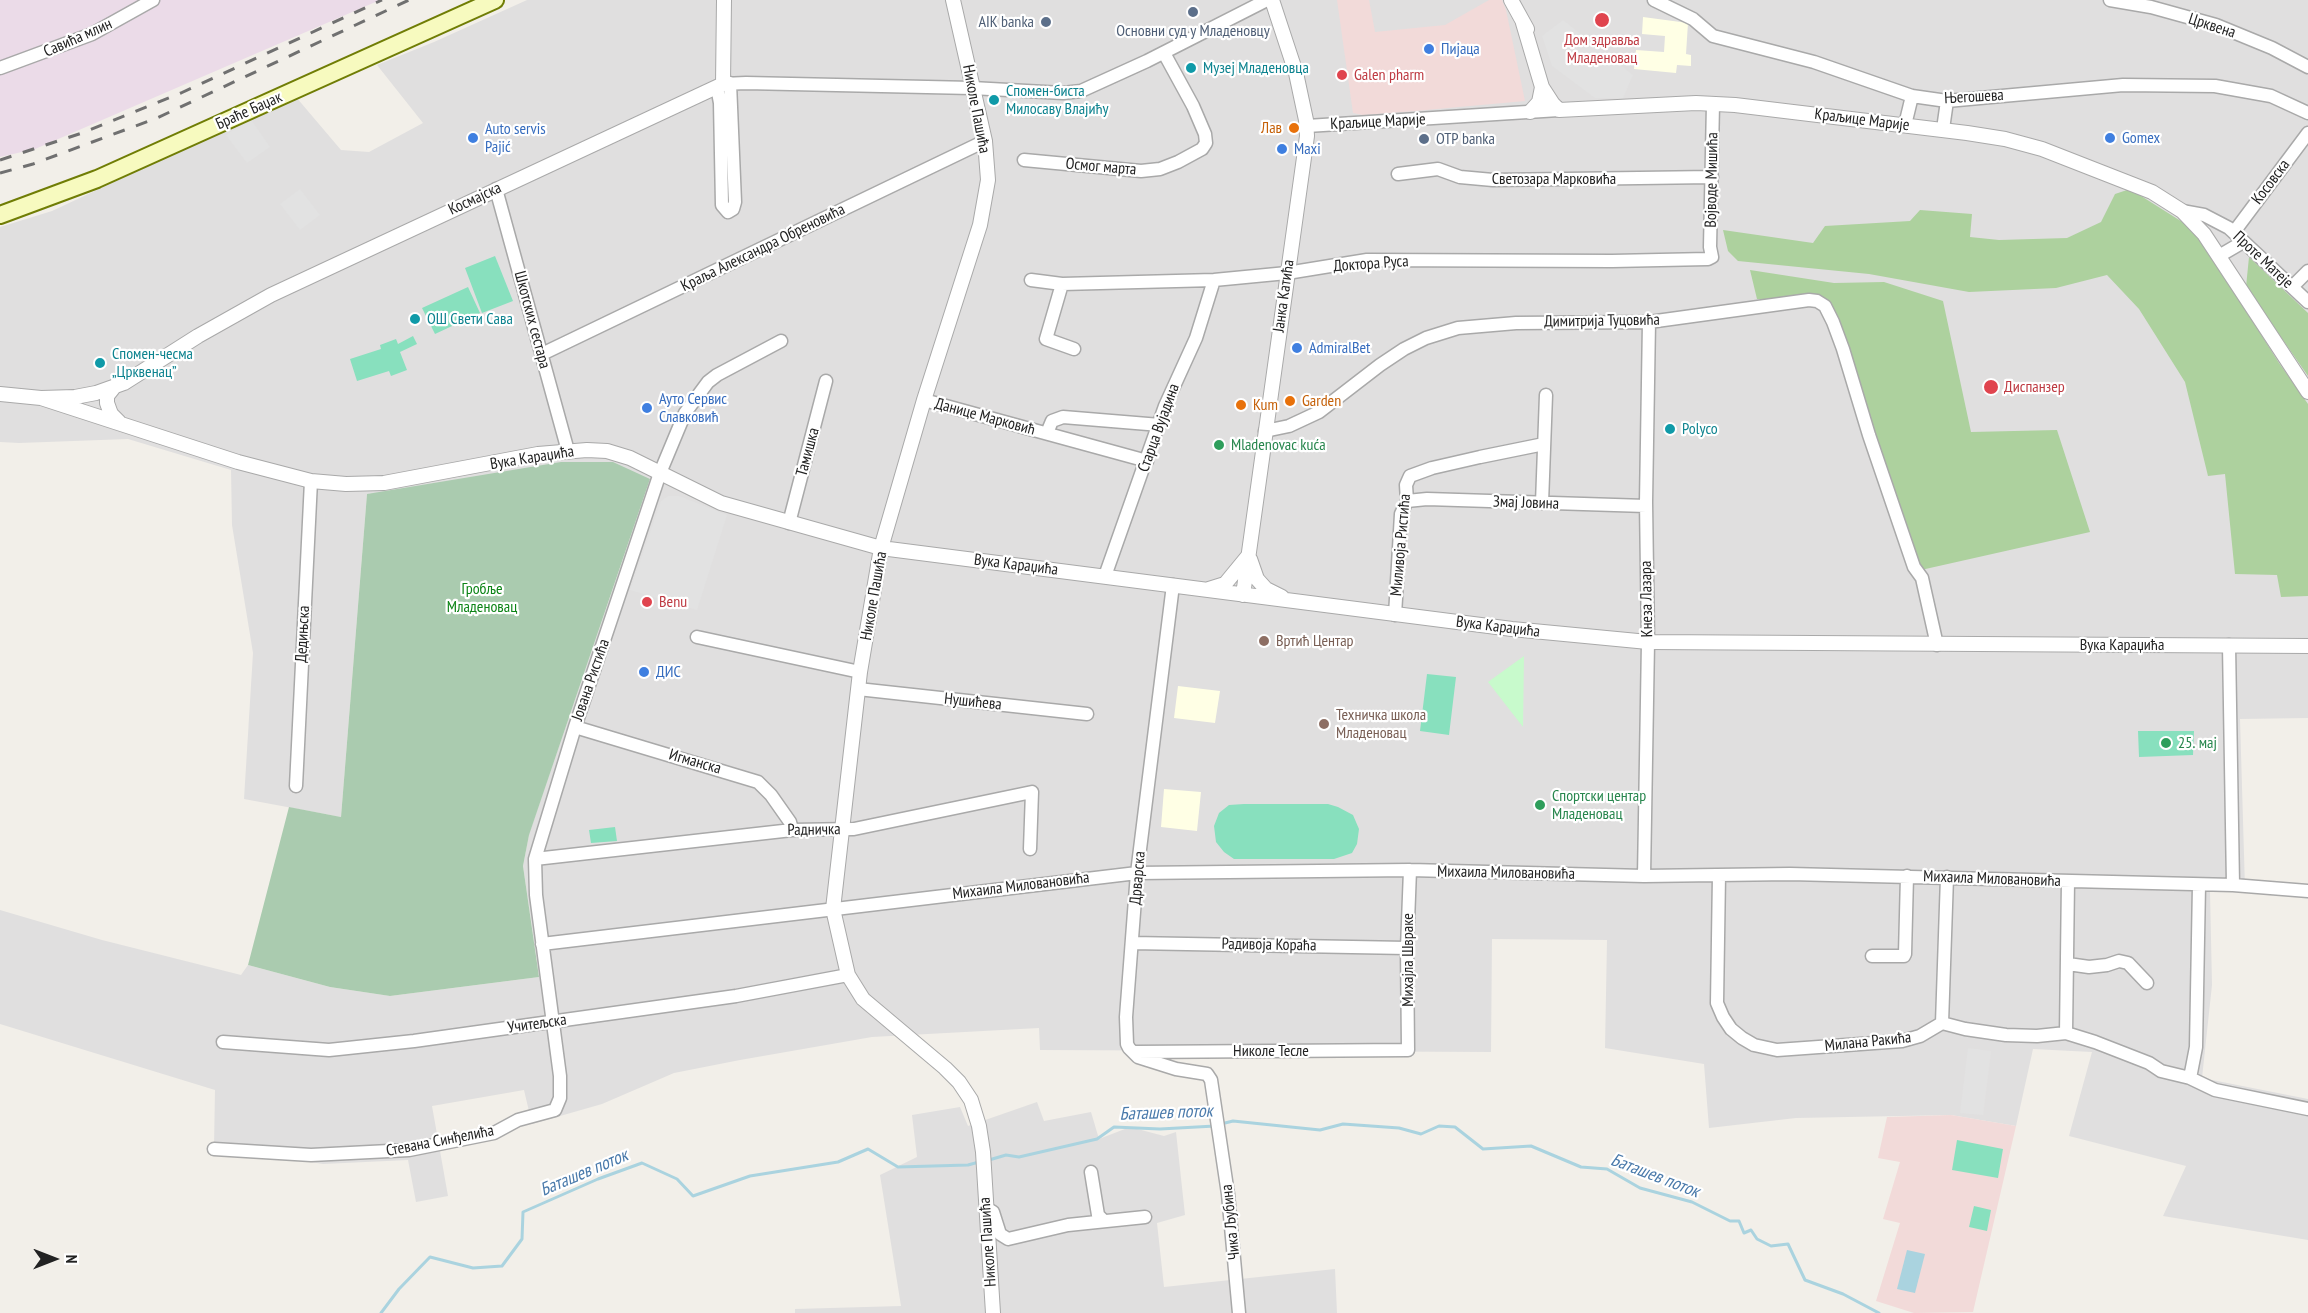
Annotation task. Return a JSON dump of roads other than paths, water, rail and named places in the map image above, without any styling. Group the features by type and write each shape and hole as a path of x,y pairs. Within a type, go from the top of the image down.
{"main road":[{"name":"Браће Баџак","path":"0,215 97,179 495,0"}],"street":[{"name":"Савића млин","path":"0,68 92,34 153,0"},
{"path":"717,0 723,23"},
{"path":"723,85 720,103 722,205 728,212 733,209 735,202 723,85 724,0"},
{"name":"Николе Пашића","path":"953,0 985,141 988,180 980,225 924,400 881,548 858,689 840,830 833,909 848,975 855,988 871,1008 959,1082 971,1100 976,1113 983,1152 993,1313"},
{"path":"972,88 1063,93 1089,89 1267,0"},
{"name":"Јанка Катића","path":"1243,595 1306,148 1307,126 1293,64 1272,0"},
{"path":"1511,0 1540,52 1555,97 1564,110"},
{"name":"Његошева","path":"1654,0 1693,19 1713,36 1814,62 1912,96 1947,101 2123,85 2215,86 2271,96 2308,113"},
{"name":"Црквена","path":"2110,0 2152,4 2216,25 2272,48 2308,67"},
{"path":"1523,23 1542,87 1552,104 1564,110"},
{"name":"Осмог марта","path":"1024,160 1141,171 1160,169 1202,149 1206,143 1206,134 1164,53"},
{"name":"Космајска","path":"0,394 41,398 81,397 115,386 141,374 198,336 258,302 723,85 972,88"},
{"path":"1530,112 1539,102 1542,87"},
{"path":"1905,125 1912,96"},
{"path":"1943,129 1947,101"},
{"name":"Краљице Марије","path":"1307,126 1564,110 1713,104 1752,106 1943,129 2005,139 2042,149 2144,189 2182,211 2200,229 2219,256 2308,392"},
{"name":"Војводе Мишића","path":"1712,257 1710,247 1713,104"},
{"name":"Косовска","path":"2234,232 2308,133"},
{"name":"Краља Александра Обреновића","path":"542,354 985,141"},
{"name":"Светозара Марковића","path":"1398,174 1438,169 1460,177 1493,180 1712,177"},
{"name":"Шкотских сестара","path":"496,189 568,451"},
{"name":"Проте Матеје","path":"2182,211 2204,215 2234,232 2308,302"},
{"path":"2219,256 2243,242"},
{"name":"Доктора Руса","path":"1031,280 1062,284 1214,280 1287,273 1366,260 1612,261 1701,260 1712,257"},
{"path":"2292,288 2308,271"},
{"name":"Старца Вујадина","path":"1105,576 1166,406 1196,338 1214,280"},
{"path":"1062,284 1046,339 1074,349"},
{"name":"Димитрија Туцовића","path":"1265,431 1289,426 1319,412 1392,356 1413,344 1449,330 1491,324 1649,322 1809,300 1817,301 1825,306 1833,322 1914,567 1922,578 1937,645"},
{"name":"Кнеза Лазара","path":"1644,876 1648,642 1646,506 1649,322"},
{"name":"Јована Ристића","path":"560,1076 536,895 535,859 575,727 660,473 685,413 708,382 717,375 781,341"},
{"name":"Тамишка","path":"789,523 826,381"},
{"path":"115,386 107,396 107,403 111,414 121,424"},
{"path":"1542,503 1546,395"},
{"name":"Вука Караџића","path":"41,398 249,466 311,481 346,484 384,483 527,456 568,451 612,451 721,503 881,548 1512,630 1648,642 2308,646"},
{"name":"Данице Марковић","path":"924,400 1147,461"},
{"name":"Данице Марковић","path":"1047,433 1052,422 1063,417 1160,425"},
{"name":"Миливоја Ристића","path":"1395,615 1401,514 1407,501 1406,485 1410,476 1432,468 1544,444"},
{"name":"Дедињска","path":"296,786 311,481"},
{"name":"Змај Јовина","path":"1407,501 1420,499 1646,506"},
{"path":"1206,590 1226,584 1249,554"},
{"path":"1249,554 1257,579 1266,589 1295,603"},
{"name":"Дрварска","path":"1133,1052 1127,1044 1126,1017 1137,873 1173,585"},
{"path":"697,638 861,672"},
{"path":"2229,645 2233,885"},
{"name":"Нушићева","path":"858,689 1087,714"},
{"name":"Игманска","path":"575,727 758,782 771,795 790,822 792,830"},
{"name":"Радничка","path":"535,859 792,830 854,829 1032,792 1030,849"},
{"name":"Михаила Миловановића","path":"542,944 1137,873 1410,870 1644,876 1790,874 2233,885 2308,891"},
{"name":"Михајла Швраке","path":"1408,1050 1407,948 1410,870"},
{"name":"Милана Ракића","path":"1719,875 1717,1003 1726,1023 1742,1038 1761,1047 1777,1050 1902,1041 1920,1036 1942,1023"},
{"path":"1872,956 1904,956 1905,954 1907,876"},
{"path":"1947,877 1942,1023 2006,1035 2037,1036 2066,1033 2149,1063 2161,1071 2190,1078 2215,1090 2308,1109"},
{"path":"2066,1033 2068,881"},
{"path":"2190,1078 2196,1047 2199,885"},
{"name":"Радивоја Кораћа","path":"1132,943 1407,948"},
{"path":"2068,964 2089,967 2119,961 2128,963 2147,982"},
{"name":"Учитељска","path":"223,1042 329,1050 414,1041 736,996 848,975"},
{"name":"Николе Тесле","path":"1133,1052 1408,1050"},
{"name":"Чика Љубина","path":"1133,1052 1138,1057 1176,1069 1207,1074 1211,1080 1228,1194 1239,1313"},
{"name":"Стевана Синђелића","path":"214,1149 278,1154 365,1154 409,1150 494,1133 518,1120 555,1110 560,1098 560,1076"},
{"path":"1090,1172 1098,1215 1103,1221"},
{"path":"986,1208 993,1212 1000,1234 1008,1239 1052,1228 1145,1217"}],"water":[{"path":"1907,1250 1925,1254 1915,1293 1897,1289"}],"waterway":[{"name":"Баташев поток","path":"1221,1124 1233,1121 1320,1130 1343,1124 1399,1128 1421,1134 1439,1126 1455,1127 1483,1149 1531,1146 1581,1167 1607,1169 1640,1188 1692,1202 1730,1221 1739,1221 1744,1233 1751,1230 1757,1239 1771,1246 1788,1244 1805,1280 1843,1294 1879,1313"},
{"name":"Баташев поток","path":"989,1160 1006,1155 1019,1157 1097,1139 1114,1127 1160,1129 1215,1126"},
{"name":"Баташев поток","path":"381,1313 399,1289 430,1257 473,1268 502,1266 522,1239 523,1212 598,1179 642,1163 677,1179 693,1196 750,1176 838,1162 868,1149 898,1167 968,1165 979,1162"}],"railway":[{"path":"0,160 82,133 181,93 382,0"},
{"path":"0,173 33,164 157,118 409,0"}],"place":[{"name":"Основни суд у Младеновцу","path":"1193,12"},
{"name":"Дом здравља Младеновац","path":"1602,20"},
{"name":"AIK banka","path":"1046,22"},
{"name":"Пијаца","path":"1429,49"},
{"name":"Музеј Младеновца","path":"1191,68"},
{"name":"Galen pharm","path":"1342,75"},
{"name":"Спомен-биста Милосаву Влајићу","path":"994,100"},
{"name":"Лав","path":"1294,128"},
{"name":"Auto servis Pajić","path":"473,138"},
{"name":"Gomex","path":"2110,138"},
{"name":"OTP banka","path":"1424,139"},
{"name":"Maxi","path":"1282,149"},
{"name":"ОШ Свети Сава","path":"415,319"},
{"name":"AdmiralBet","path":"1297,348"},
{"name":"Спомен-чесма „Црквенац”","path":"100,363"},
{"name":"Диспанзер","path":"1991,387"},
{"name":"Garden","path":"1290,401"},
{"name":"Kum","path":"1241,405"},
{"name":"Ауто Сервис Славковић","path":"647,408"},
{"name":"Polyco","path":"1670,429"},
{"name":"Mladenovac kuća","path":"1219,445"},
{"name":"Benu","path":"647,602"},
{"name":"Вртић Центар","path":"1264,641"},
{"name":"ДИС","path":"644,672"},
{"name":"Техничка школа Младеновац","path":"1324,724"},
{"name":"25. мај","path":"2166,743"},
{"name":"Спортски центар Младеновац","path":"1540,805"}],"park label":[{"name":"Гробље Младеновац","path":"482,598"}]}
